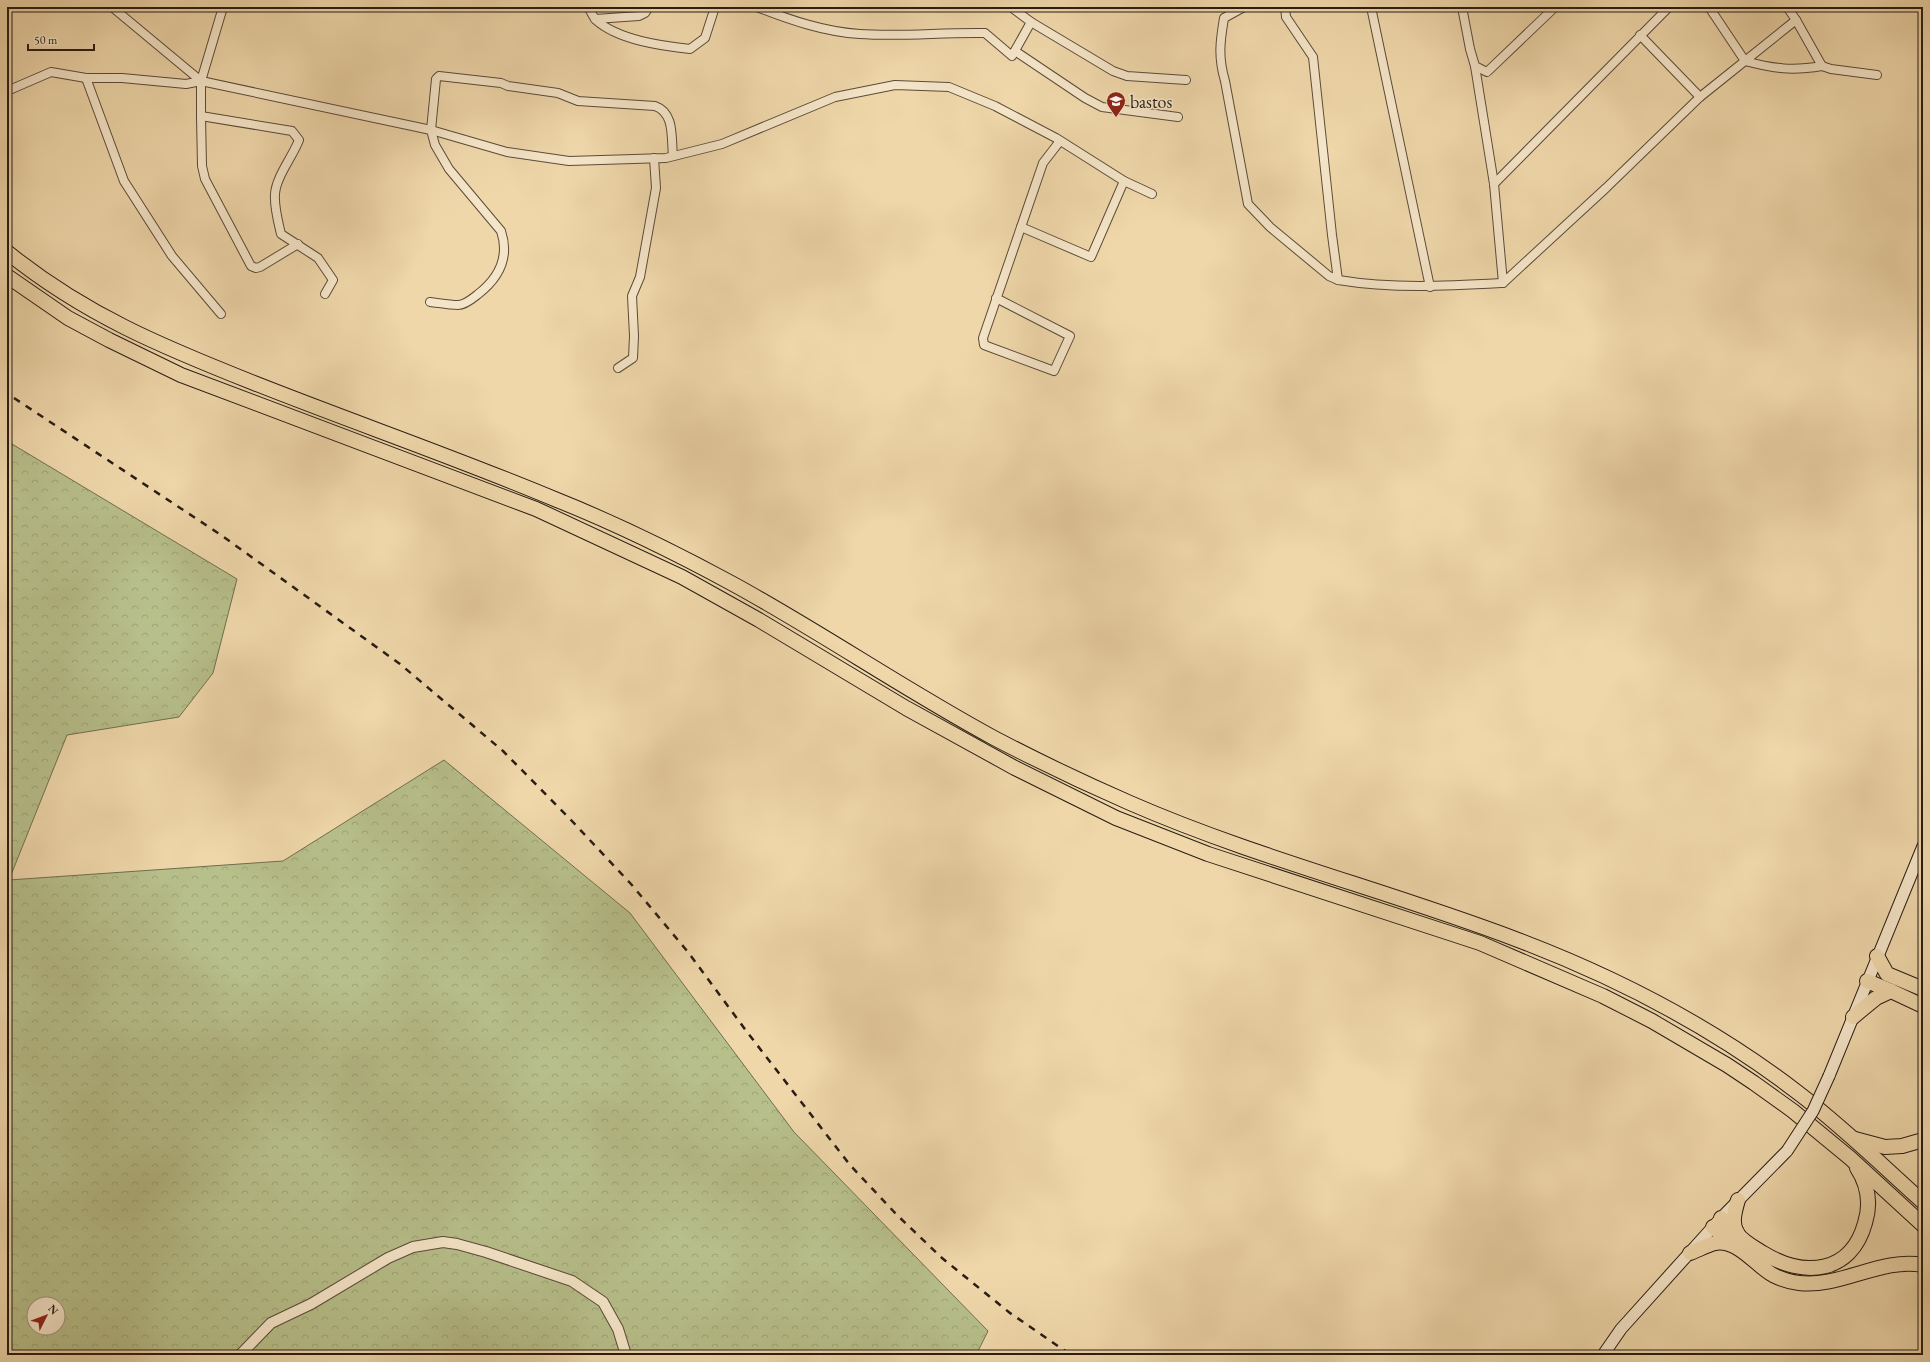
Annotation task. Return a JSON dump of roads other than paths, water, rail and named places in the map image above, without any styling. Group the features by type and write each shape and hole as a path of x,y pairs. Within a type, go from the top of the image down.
{"highway":[{"path":"7,252 56,290 138,335 305,403 443,454 562,502 666,550 740,588 992,737 1131,804 1215,836 1518,939 1608,979 1665,1007 1714,1036 1797,1092 1854,1139 1923,1202"},
{"path":"7,276 68,318 181,375 536,509 682,577 759,620 906,708 1015,768 1116,818 1212,855 1480,943 1581,985 1652,1021 1704,1051 1727,1065 1793,1111 1850,1158 1923,1225"},
{"path":"1872,969 1923,989"},
{"path":"1872,969 1891,991 1923,1006"},
{"path":"1853,1017 1876,998 1891,991"},
{"path":"1854,1139 1886,1147 1902,1146 1923,1140"},
{"path":"1690,1253 1716,1243 1736,1239 1756,1248 1771,1258 1790,1266 1811,1268 1834,1264 1844,1258 1859,1241 1868,1216 1867,1190 1850,1158"},
{"path":"1736,1239 1734,1217 1738,1200"},
{"path":"1717,1222 1773,1275 1798,1283 1810,1284 1824,1282 1901,1264 1923,1265"}],"main road":[{"path":"1603,1355 1621,1329 1717,1222 1787,1151 1813,1111 1829,1076 1923,846"}],"street":[{"path":"112,7 201,81"},
{"path":"223,7 201,81 202,166 205,179 251,266 256,268 260,267 298,244"},
{"path":"588,7 595,19 606,28 618,33 665,46 690,49 706,38 714,7"},
{"path":"595,19 640,16 645,13 649,7"},
{"path":"757,7 790,20 833,30 859,34 985,33 1012,56 1031,22"},
{"path":"1011,7 1031,22 1113,71 1127,76 1186,80"},
{"path":"1244,7 1224,18 1219,46 1220,65 1226,81 1248,204 1270,227 1329,276 1338,280 1367,284 1430,287 1503,283 1606,188 1700,97 1796,20"},
{"path":"1285,7 1286,17 1313,57 1338,280"},
{"path":"1371,7 1430,287"},
{"path":"1462,7 1470,49 1475,66 1494,184 1503,283"},
{"path":"1475,66 1487,72 1555,7"},
{"path":"1494,184 1669,7"},
{"path":"1709,7 1745,61 1784,70 1822,66 1830,69 1877,75"},
{"path":"1787,7 1822,66"},
{"path":"1640,35 1700,97"},
{"path":"1015,51 1085,98 1102,107 1178,116"},
{"path":"7,91 51,72 86,78 122,78 186,84 201,81 431,130 507,152 569,160 654,158 673,156 722,144 835,96 895,85 949,87 995,106 1060,141 1124,181 1152,194"},
{"path":"430,302 459,305 471,300 491,285 503,260 504,241 501,231 449,169 435,145 431,130 436,79 439,76 558,93 578,101 655,106 663,109 669,118 673,156"},
{"path":"86,78 124,181 172,256 221,314"},
{"path":"201,116 292,131 299,140 278,182 275,193 278,220 281,234 318,258 333,280 325,294"},
{"path":"996,298 1070,336 1054,371 984,345 983,338 996,298 1043,163 1060,141"},
{"path":"618,368 633,358 634,336 632,296 640,277 656,188 654,158"},
{"path":"1021,228 1091,257 1124,181"},
{"path":"240,1355 271,1323 311,1304 388,1258 413,1247 443,1242 457,1244 486,1252 572,1281 603,1302 618,1329 626,1355"}],"railway":[{"path":"14,398 221,535 400,664 503,751 631,884 688,952 747,1032 850,1165 897,1215 942,1258 1010,1313 1071,1355"}],"place":[{"name":"bastos","path":"1116,118"}]}
